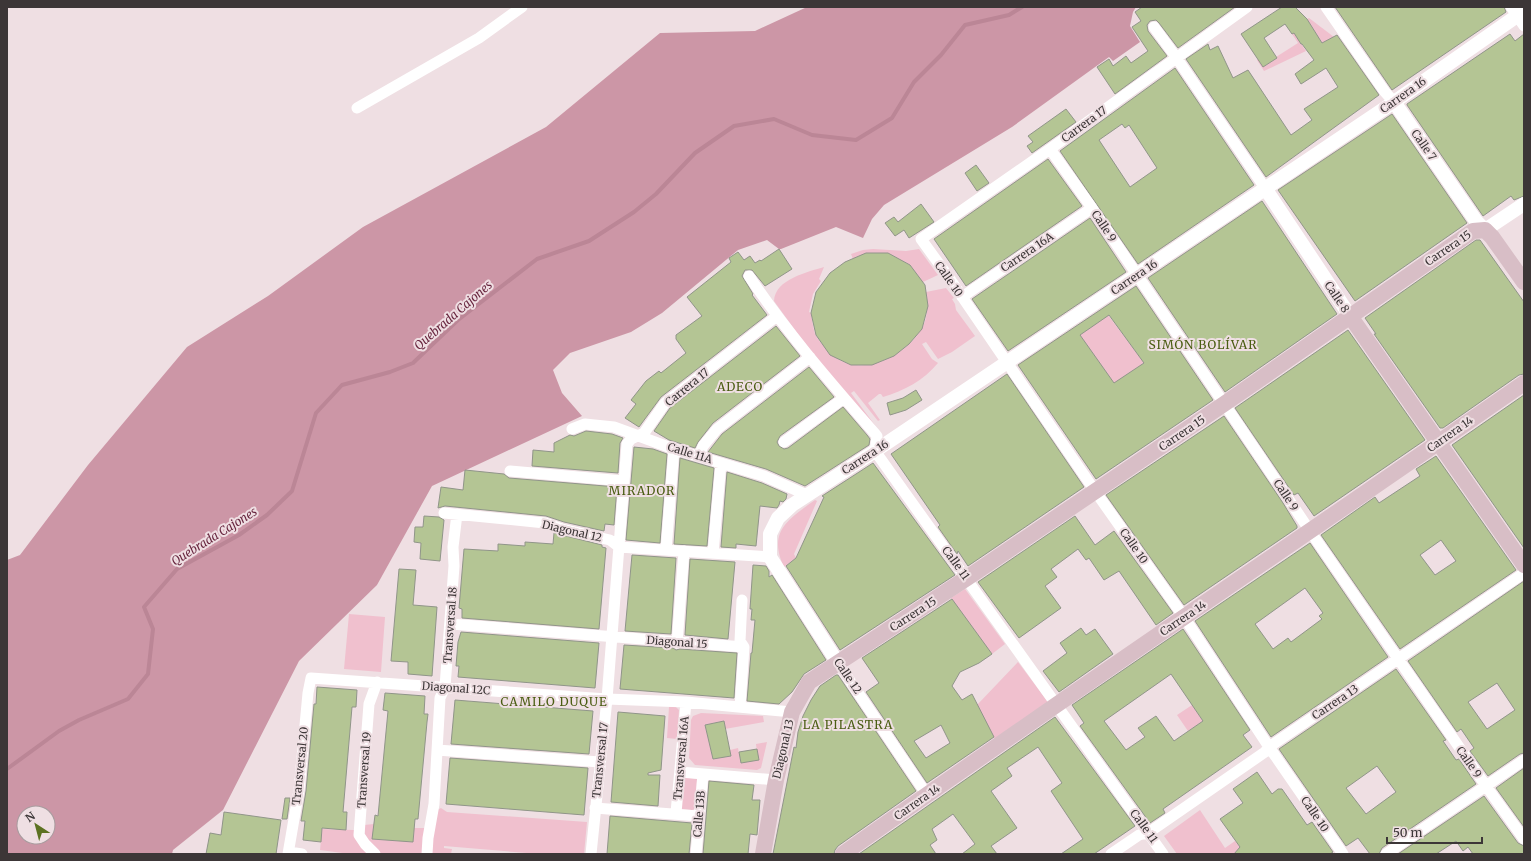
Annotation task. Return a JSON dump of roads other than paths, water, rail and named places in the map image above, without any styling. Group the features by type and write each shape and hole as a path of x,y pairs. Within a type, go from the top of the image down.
{"main road":[{"name":"Calle 7","path":"1485,230 1492,237 1524,282"},
{"name":"Carrera 15","path":"838,663 967,578 1224,404 1472,231 1485,230"},
{"name":"Calle 8","path":"1350,316 1524,565"},
{"name":"Carrera 14","path":"843,854 1057,704 1524,383"},
{"name":"Diagonal 13","path":"763,854 776,780 792,712 809,682 838,663"}],"street":[{"path":"357,108 479,38 522,7"},
{"name":"Carrera 17","path":"921,239 1050,149 1247,7"},
{"name":"Calle 7","path":"1326,7 1476,221 1485,230"},
{"name":"Carrera 16","path":"770,557 770,534 778,518 792,505 875,451 1394,102 1519,15"},
{"name":"Calle 8","path":"1154,27 1265,188 1350,316"},
{"name":"Calle 9","path":"1050,149 1092,208 1310,531 1524,839"},
{"name":"Carrera 15","path":"1485,230 1524,204"},
{"name":"Carrera 16A","path":"962,297 1092,208"},
{"name":"Calle 10","path":"921,239 1184,617 1343,854"},
{"path":"749,276 777,316 810,358 877,436 875,451"},
{"name":"Carrera 17","path":"619,547 627,444 631,439 644,433 665,403 777,316"},
{"path":"699,456 703,446 717,429 810,358"},
{"path":"784,442 844,398"},
{"name":"Calle 11A","path":"572,429 585,424 614,427 674,449 764,476 807,495"},
{"path":"666,550 674,449"},
{"name":"Calle 11","path":"875,451 1164,854"},
{"path":"713,554 721,463"},
{"path":"510,471 624,481"},
{"name":"Diagonal 12","path":"444,513 545,523 562,529 610,540 619,547 770,557"},
{"name":"Transversal 18","path":"427,854 428,838 434,804 440,698 445,687 454,566 453,547 456,514"},
{"name":"Transversal 17","path":"591,854 607,700 619,547"},
{"path":"677,643 684,552"},
{"name":"Calle 12","path":"770,557 838,663 927,794"},
{"name":"Carrera 13","path":"1111,854 1140,835 1148,833 1265,752 1270,747 1524,573"},
{"path":"740,707 744,647 740,641 742,600"},
{"name":"Diagonal 15","path":"450,624 677,643 744,647"},
{"name":"Diagonal 12C","path":"311,678 607,700 686,702 792,712"},
{"name":"Transversal 20","path":"288,853 299,790 308,694 311,678"},
{"name":"Transversal 19","path":"375,854 365,844 359,835 369,704 377,682"},
{"name":"Transversal 16A","path":"676,813 686,702"},
{"path":"438,750 600,762"},
{"path":"1386,854 1524,760"},
{"path":"680,772 776,780"},
{"name":"Calle 13B","path":"696,854 702,774"},
{"path":"595,808 676,813 698,816"},
{"path":"288,853 302,854"}],"waterway":[{"name":"Quebrada Cajones","path":"7,769 59,731 79,720 128,699 148,674 153,629 144,607 177,569 239,535 267,515 292,491 316,413 342,385 390,372 413,363 458,320 537,259 589,241 634,212 656,194 695,153 734,126 774,119 812,135 856,140 892,118 914,82 941,55 965,25 1009,15 1022,7"}],"district":[{"name":"SIMÓN BOLÍVAR","path":"1203,344"},
{"name":"ADECO","path":"740,386"},
{"name":"MIRADOR","path":"642,490"},
{"name":"CAMILO DUQUE","path":"554,701"},
{"name":"LA PILASTRA","path":"848,724"}]}
